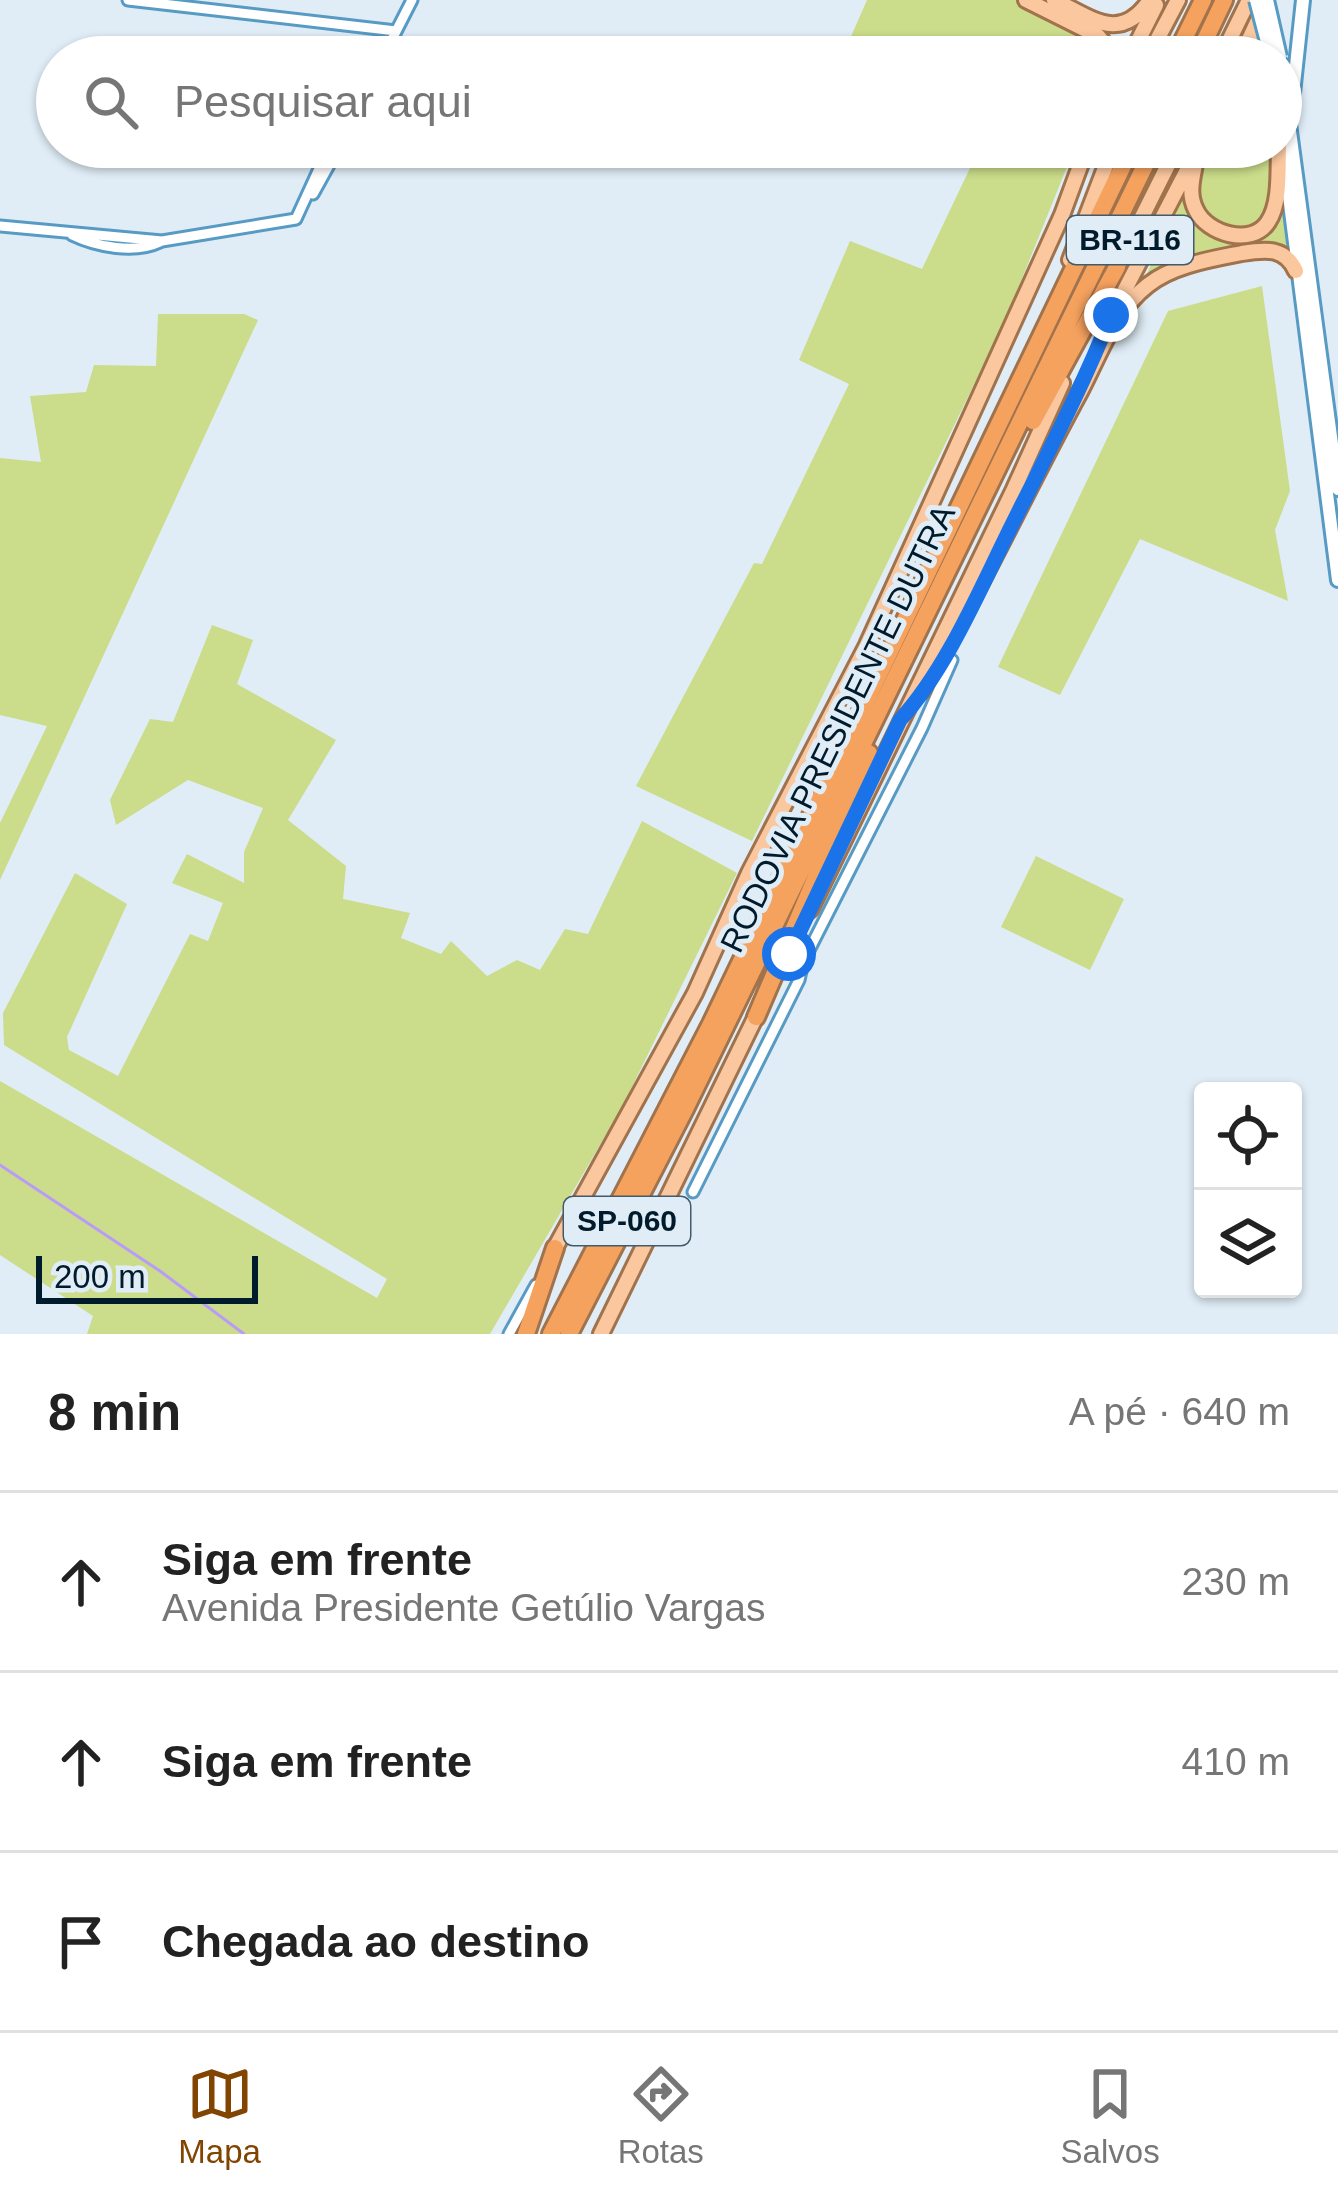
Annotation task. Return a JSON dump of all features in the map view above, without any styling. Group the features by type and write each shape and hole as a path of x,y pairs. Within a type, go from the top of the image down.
{"highway":[{"path":"1185,36 1203,0"},
{"path":"1207,36 1224,0"},
{"path":"1218,36 1235,0"},
{"name":"RODOVIA PRESIDENTE DUTRA","path":"551,1334 710,1024 1122,168"},
{"name":"RODOVIA PRESIDENTE DUTRA","path":"569,1334 685,1109 1144,168"},
{"path":"1134,189 1150,168"},
{"path":"987,492 1028,430 1117,267"},
{"path":"756,1017 909,650"},
{"path":"526,1334 555,1248"}],"main road":[{"path":"1026,0 1098,36"},
{"path":"1054,0 1110,26 1124,25 1154,0"},
{"path":"1139,36 1154,0"},
{"path":"1159,36 1178,0"},
{"path":"1232,36 1252,0"},
{"path":"1252,0 1263,36"},
{"path":"1250,36 1267,0"},
{"path":"1267,0 1275,36"},
{"path":"1299,36 1303,0"},
{"path":"555,1248 695,993 749,873 867,645 1079,168"},
{"name":"BR-116","path":"997,427 1105,168"},
{"name":"BR-116","path":"900,720 1166,168"},
{"path":"1082,389 1111,315 1188,168"},
{"path":"1195,168 1190,190 1199,217 1237,236 1256,233 1271,218 1277,168"},
{"path":"1285,168 1338,580"},
{"path":"1298,168 1338,489"},
{"path":"601,1334 900,720 916,703 979,592 1127,307 1152,281 1216,258 1280,251 1296,271"}],"street":[{"path":"128,0 396,31"},
{"path":"394,36 412,0"},
{"path":"0,226 135,244 296,219 322,168"},
{"path":"693,1192 746,1093 803,962 952,660"},
{"path":"509,1334 555,1248"}],"green space":[{"path":"867,0 1019,0 1089,36 851,36"},
{"path":"970,168 1067,168 1004,323 752,841 636,786 754,563 762,564 849,384 799,360 850,241 922,269"},
{"path":"1199,168 1270,168 1270,195 1258,225 1238,229 1211,221 1198,196"},
{"path":"1185,178 1208,232 1269,231 1286,203 1291,251 1268,242 1146,277"},
{"path":"1262,286 1290,491 1275,530 1288,601 1140,539 1060,695 998,667 1168,311"},
{"path":"158,314 244,314 258,320 0,880 0,823 47,726 0,715 0,458 41,462 30,396 86,392 94,365 156,366"},
{"path":"212,625 253,640 237,684 336,740 288,820 346,866 343,899 410,913 401,938 441,954 451,941 487,976 517,960 540,970 565,929 588,934 642,821 737,873 622,1107 490,1334 87,1334 93,1316 0,1255 0,1081 377,1298 387,1279 4,1045 3,1013 75,873 127,904 67,1037 69,1050 118,1076 190,934 208,941 223,903 172,883 187,854 244,883 244,852 263,808 188,780 116,825 110,800 150,719 173,722"},
{"path":"1036,856 1124,899 1090,970 1001,927"}],"waterway":[{"path":"0,1165 160,1271 244,1334"}],"route":[{"path":"789,954 900,720 916,703 979,592 1082,389 1111,315"}]}
